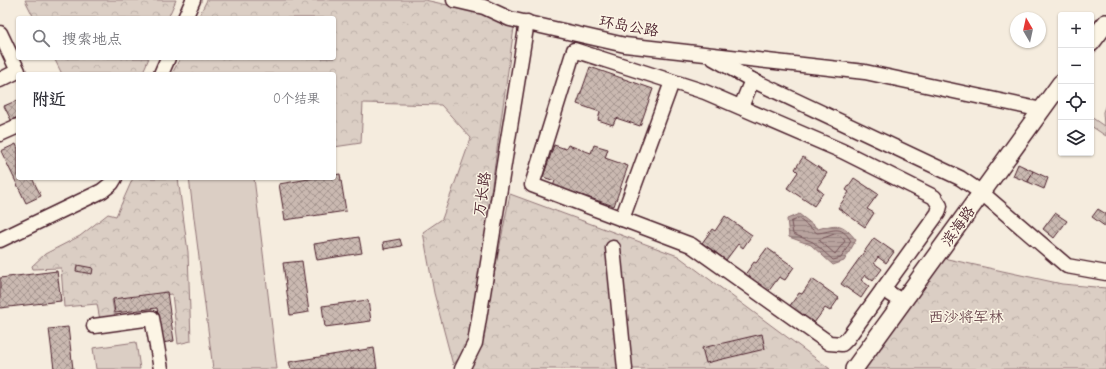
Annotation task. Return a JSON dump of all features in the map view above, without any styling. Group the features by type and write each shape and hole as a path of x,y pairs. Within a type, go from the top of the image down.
{"main road":[{"path":"1094,39 1106,23"},
{"name":"滨海路","path":"854,369 1060,84"}],"street":[{"path":"186,16 193,0"},
{"name":"环岛公路","path":"454,0 485,4 510,19 625,45 865,72 1042,110"},
{"name":"万长路","path":"462,369 475,343 527,22"},
{"path":"0,33 18,71 0,80"},
{"path":"574,50 705,92 741,107 842,151 938,200 940,206 938,213 842,344 829,343 691,245 532,185 574,50"},
{"path":"708,55 752,80 960,178 982,193 1067,266 1106,273"},
{"path":"161,72 167,60"},
{"path":"741,107 752,80"},
{"path":"622,219 672,82"},
{"path":"0,134 16,127"},
{"path":"0,240 102,191 114,180"},
{"path":"613,248 624,369"},
{"path":"883,289 903,302"},
{"path":"94,326 152,318 161,369"}],"green space":[{"path":"25,0 176,0 169,16 33,16"},
{"path":"207,0 425,0 510,19 514,28 471,334 461,356 453,365 434,293 423,232 442,219 471,138 441,105 363,103 361,143 336,147 336,72 173,72 179,60 336,60 336,16 199,16"},
{"path":"55,60 148,60 143,72 61,72"},
{"path":"1106,104 1106,136 1094,128 1094,119 1104,126 1103,112"},
{"path":"132,180 178,180 188,252 191,341 178,344 172,294 112,300 115,318 100,320 97,304 64,307 61,268 33,269 32,266 45,254 80,236 108,214 116,216"},
{"path":"189,180 254,180 277,369 213,369"},
{"path":"510,194 678,256 830,369 467,369 481,341"},
{"name":"西沙将军林","path":"943,258 1062,284 1106,288 1106,369 862,369"},
{"path":"136,342 140,369 96,369 93,348"}],"water":[{"path":"799,214 818,229 836,225 843,227 851,234 856,240 844,261 833,265 811,245 789,237 787,219"}],"building":[{"path":"590,67 653,89 640,126 616,118 613,125 598,120 600,112 577,104"},
{"path":"16,101 16,118 11,120 4,106"},
{"path":"16,144 16,180 33,180 41,196 26,203 1,151"},
{"path":"554,145 566,149 568,145 591,153 594,145 608,149 605,158 628,166 614,206 553,186 555,181 543,177"},
{"path":"803,157 827,173 817,188 823,193 814,206 787,188 798,172 795,169"},
{"path":"1018,164 1033,171 1028,182 1013,176"},
{"path":"1033,171 1048,178 1044,189 1028,182"},
{"path":"340,174 346,211 285,220 279,184 303,180 336,180 336,175"},
{"path":"854,178 878,194 867,209 874,213 865,227 838,208 849,192 846,190"},
{"path":"1098,209 1106,214 1106,227 1092,217"},
{"path":"1055,213 1067,221 1054,238 1043,229"},
{"path":"725,216 752,235 743,248 738,244 726,260 702,243 712,229 715,231"},
{"path":"359,237 362,253 317,260 314,244"},
{"path":"874,238 894,252 886,263 878,257 874,263 882,269 873,281 865,275 861,280 869,286 861,298 841,284"},
{"path":"400,239 402,246 384,249 383,242"},
{"path":"767,248 794,267 785,280 779,277 768,292 744,276"},
{"path":"302,261 309,312 290,315 283,263"},
{"path":"77,265 93,268 92,274 76,271"},
{"path":"57,271 61,301 0,308 0,278"},
{"path":"812,279 839,298 830,311 825,308 814,323 789,307 799,293 802,294"},
{"path":"167,292 174,341 162,343 157,308 115,313 113,299"},
{"path":"368,300 371,321 325,327 322,306"},
{"path":"68,327 73,369 54,369 49,329"},
{"path":"762,334 765,349 706,363 702,348"},
{"path":"374,348 377,369 291,369 289,362"}]}
